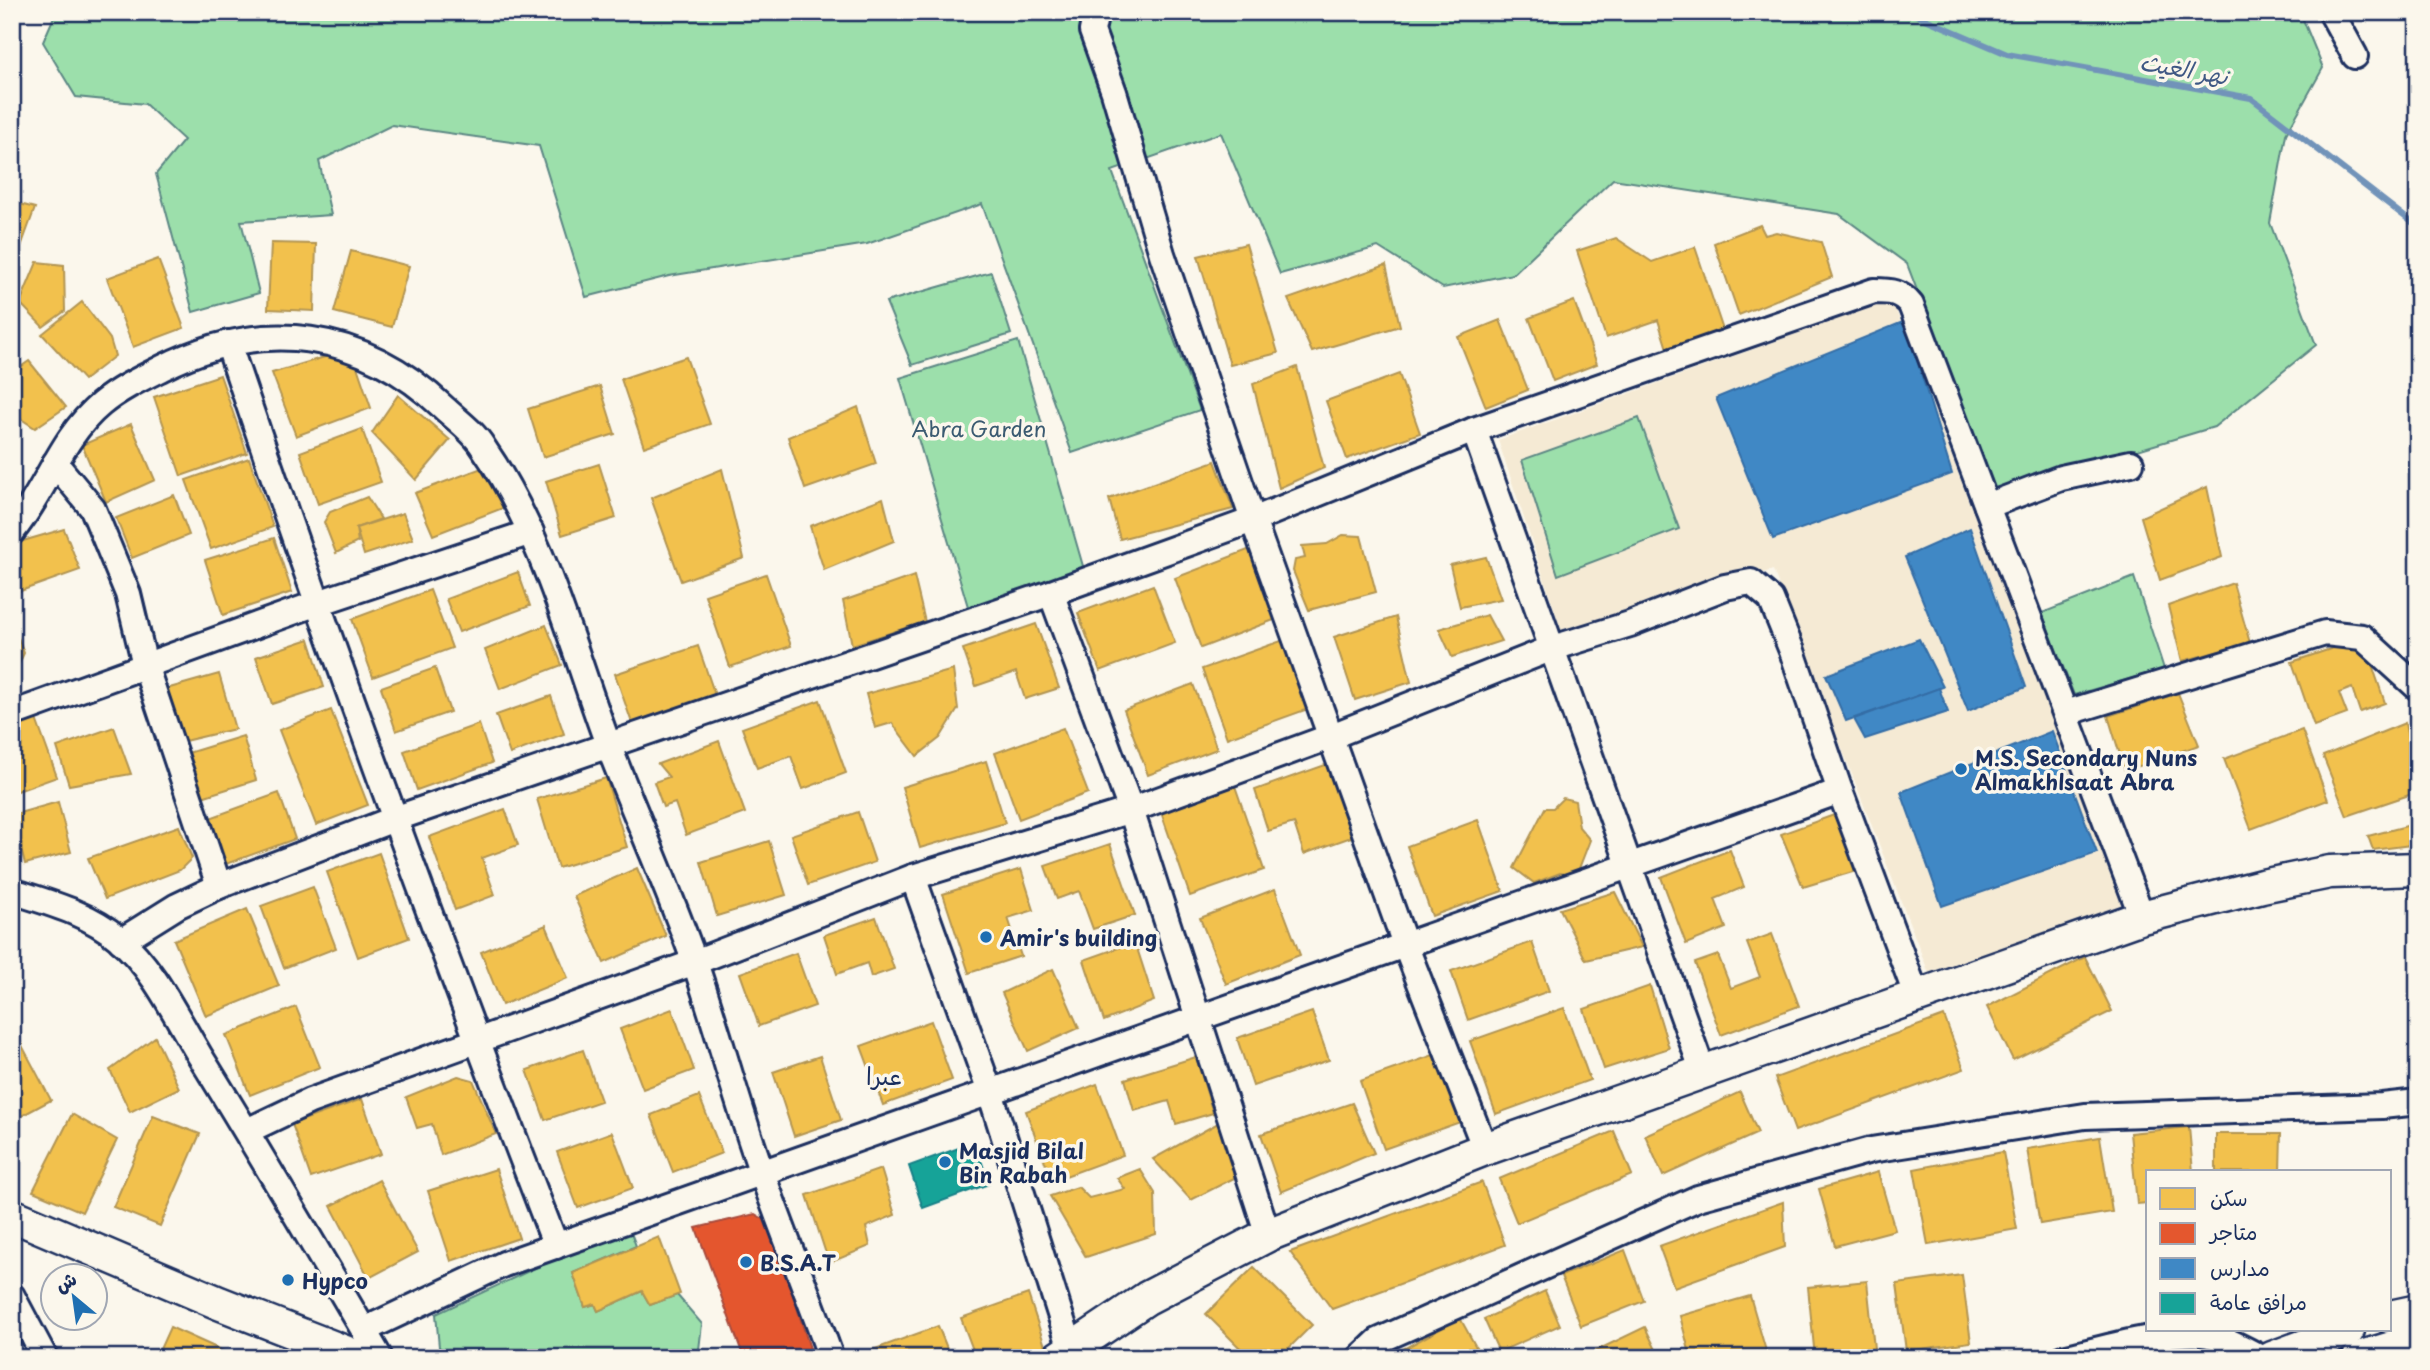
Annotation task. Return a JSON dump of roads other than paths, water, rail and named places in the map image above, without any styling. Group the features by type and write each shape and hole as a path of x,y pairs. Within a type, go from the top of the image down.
{"main road":[{"path":"1064,1353 1147,1298 1268,1235 1485,1149 2142,917 2262,886 2330,872 2418,869"},
{"path":"12,1215 219,1303 362,1344"},
{"path":"2392,1317 2418,1311"},
{"path":"2272,1358 2343,1332"},
{"path":"2359,1358 2418,1340"}],"street":[{"path":"1096,12 1092,31 1114,92 1162,254 1253,520 1406,947 1485,1149"},
{"path":"2331,12 2355,56"},
{"path":"121,941 177,906 219,886 394,819 1051,593 1253,520 1474,429 1855,295 1892,291 1904,296 1911,305 2142,917"},
{"path":"14,527 69,437 102,404 140,379 195,351 228,343 252,339 306,337 382,361 428,393 482,444 531,532 609,745 695,962 762,1173 831,1358"},
{"path":"228,343 316,604 394,819 556,1246"},
{"path":"1474,429 1550,649 1703,1072"},
{"path":"55,463 93,509 128,594 145,665 219,886"},
{"path":"1987,506 2061,478 2131,463"},
{"path":"12,714 316,604 531,532"},
{"path":"247,1131 310,1101 695,962 913,877 1131,810 1332,736 1550,649 1630,624 1725,587 1751,582 1771,600 1792,651 1840,791 1917,997"},
{"path":"1051,593 1131,810 1268,1235"},
{"path":"2066,713 2325,633 2362,637 2418,688"},
{"path":"362,1344 504,1264 1406,947 1840,791"},
{"path":"913,877 990,1092 1064,1353"},
{"path":"12,891 62,906 100,924 121,941 149,973 247,1131 362,1344 380,1358"},
{"path":"1360,1358 1378,1341 1698,1198 1871,1150 2085,1116 2382,1106 2418,1102"},
{"path":"12,1296 45,1358"},
{"path":"2063,1358 2132,1342 2202,1334 2226,1340 2262,1358"}],"waterway":[{"name":"نهر الغيث","path":"1909,12 2007,54 2251,98 2418,227"}],"place":[{"name":"M.S. Secondary Nuns Almakhlsaat Abra","path":"1961,769"},
{"name":"Amir's building","path":"986,937"},
{"name":"Masjid Bilal Bin Rabah","path":"945,1162"},
{"name":"B.S.A.T","path":"746,1262"},
{"name":"Hypco","path":"288,1280"}],"district":[{"name":"عبرا","path":"884,1075"}],"park label":[{"name":"Abra Garden","path":"979,428"}]}
